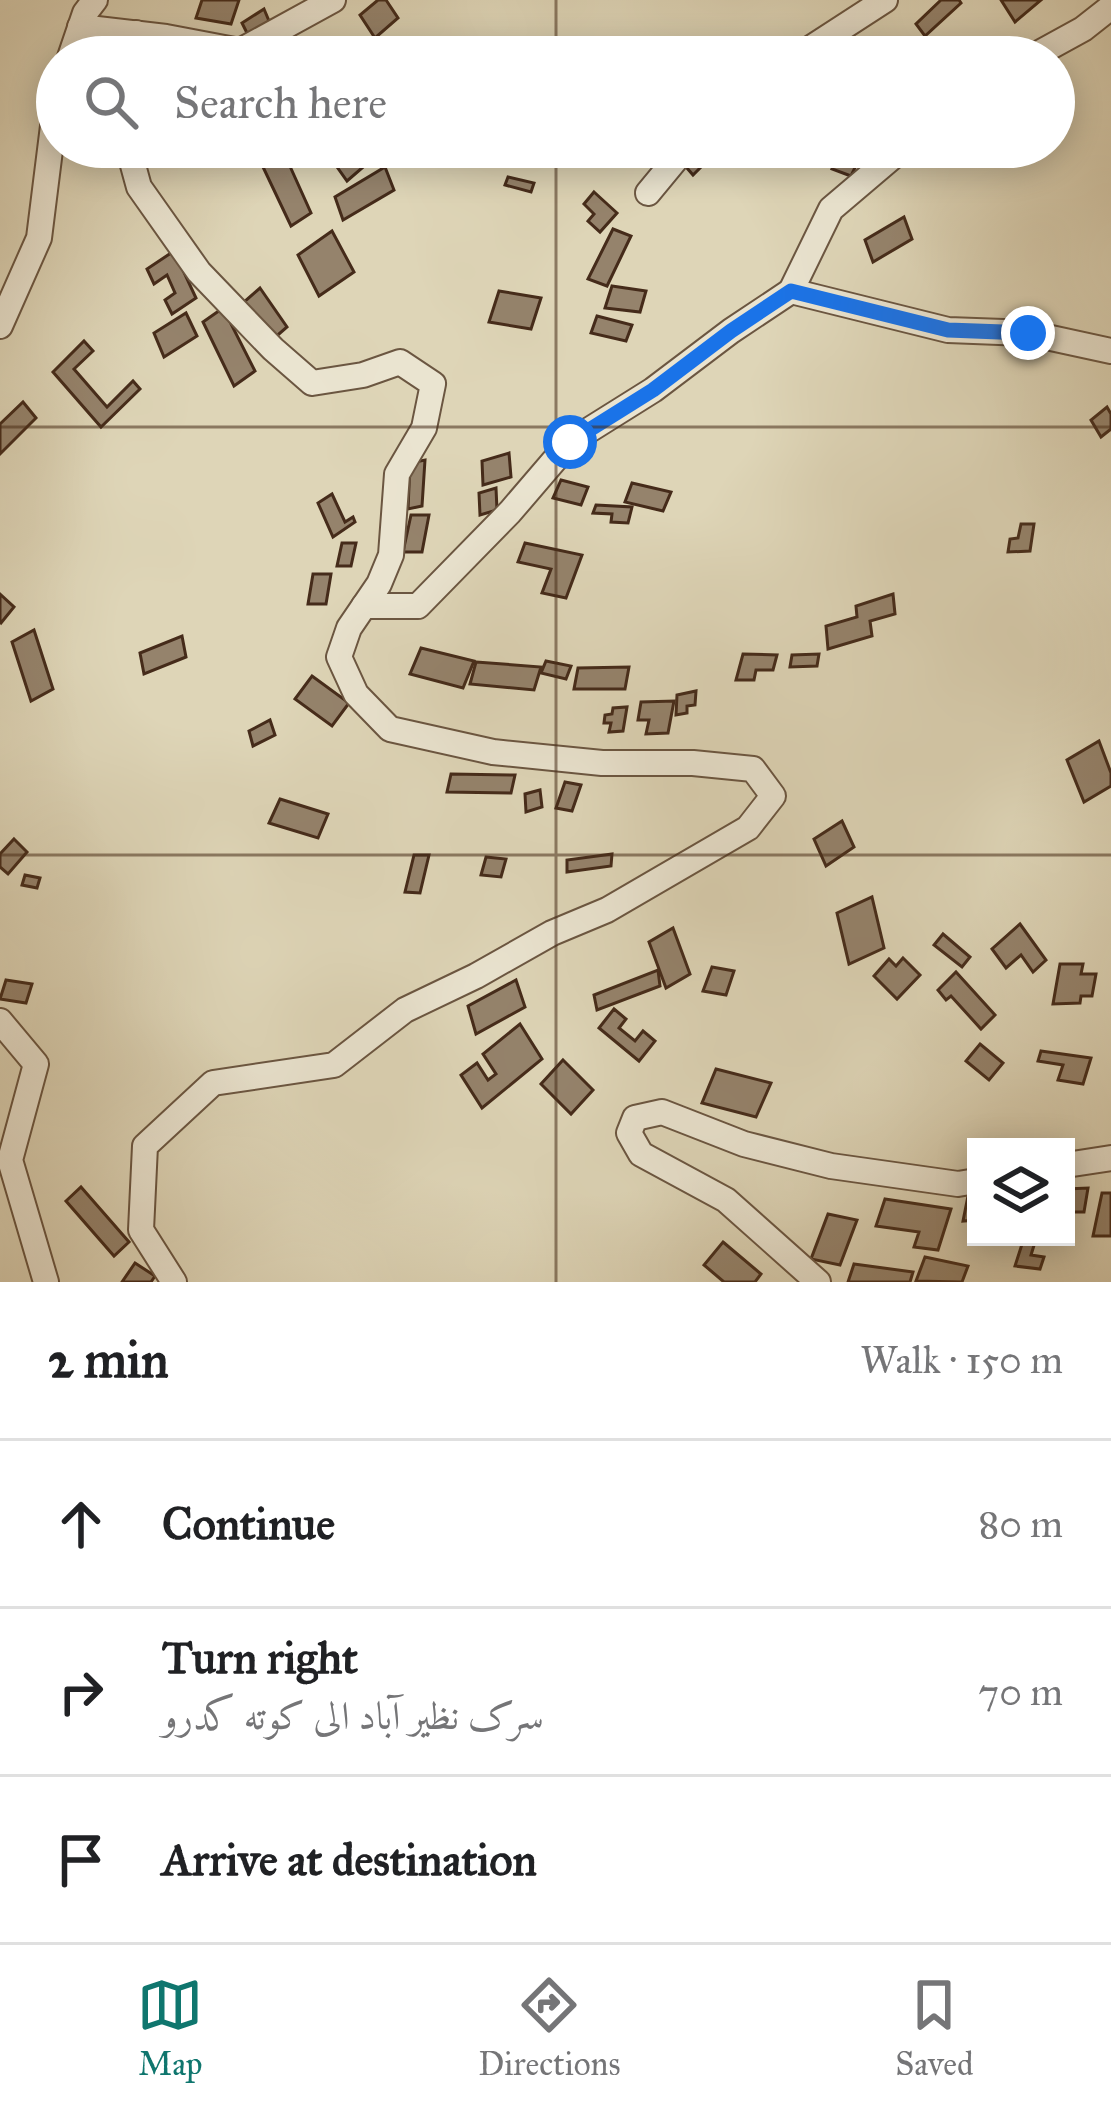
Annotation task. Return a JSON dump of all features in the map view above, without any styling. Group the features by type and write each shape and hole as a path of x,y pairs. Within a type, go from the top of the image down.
{"street":[{"path":"77,36 95,0"},
{"path":"267,36 333,0"},
{"path":"829,36 885,0"},
{"path":"1070,36 1111,7"},
{"path":"80,26 108,36"},
{"path":"0,326 39,238 48,168"},
{"path":"134,168 139,187 199,272 312,383 363,375 400,362 434,384 424,428 397,474 391,555 380,584 349,628 339,657 356,694 390,728 493,752 602,763 693,763 753,769 773,796 748,828 607,910 552,933 405,1010 334,1065 213,1083 145,1146 141,1230 174,1282"},
{"path":"648,193 669,168"},
{"path":"364,606 418,607 570,442 653,390 791,291 831,208 879,168"},
{"path":"791,291 948,330 1028,333 1111,351"},
{"path":"0,1021 36,1064 10,1160 46,1282"},
{"path":"818,1282 726,1200 641,1154 629,1132 635,1118 662,1112 744,1144 831,1166 967,1182"},
{"path":"1075,1164 1111,1158"}],"building":[{"path":"202,0 239,0 231,24 196,18"},
{"path":"378,0 386,0 398,18 374,36 360,15"},
{"path":"941,0 961,3 925,36 916,24"},
{"path":"1001,0 1041,0 1015,22"},
{"path":"264,9 269,21 248,35 242,23"},
{"path":"263,168 291,168 311,213 291,226"},
{"path":"338,168 362,168 347,181"},
{"path":"383,168 394,190 343,220 335,197"},
{"path":"832,168 855,168 851,176"},
{"path":"508,177 534,183 531,192 505,185"},
{"path":"594,192 617,213 600,232 588,221 594,214 584,204"},
{"path":"904,217 912,239 873,262 865,240"},
{"path":"613,229 631,236 607,286 588,279"},
{"path":"332,231 354,272 319,296 298,255"},
{"path":"174,251 196,298 172,314 165,300 175,293 167,275 154,284 147,269"},
{"path":"612,286 646,291 640,312 605,308"},
{"path":"260,288 287,327 271,341 244,302"},
{"path":"499,291 541,298 531,329 489,322"},
{"path":"223,308 255,371 234,386 203,322"},
{"path":"186,313 197,336 164,357 154,333"},
{"path":"597,316 632,325 626,341 591,333"},
{"path":"84,341 93,351 74,369 107,407 133,381 140,389 101,427 53,372"},
{"path":"23,402 36,418 0,454 0,424"},
{"path":"1107,407 1111,429 1101,437 1091,420"},
{"path":"509,453 511,477 483,485 482,461"},
{"path":"425,460 422,506 408,509 410,463"},
{"path":"561,480 588,487 581,505 553,498"},
{"path":"632,483 671,492 663,511 625,502"},
{"path":"496,488 497,510 480,515 479,493"},
{"path":"332,494 345,522 353,517 355,522 333,537 318,503"},
{"path":"596,505 632,507 628,523 611,522 612,514 593,513"},
{"path":"411,515 429,515 422,552 403,552"},
{"path":"1021,524 1034,524 1030,551 1008,552 1010,539 1018,538"},
{"path":"342,543 356,543 351,566 337,566"},
{"path":"525,543 582,555 566,598 542,593 551,569 518,562"},
{"path":"313,574 331,574 326,604 308,604"},
{"path":"0,594 14,607 1,623 0,622"},
{"path":"893,594 895,614 870,621 872,636 828,649 826,626 857,617 856,606"},
{"path":"34,630 53,689 31,701 12,642"},
{"path":"182,636 186,657 144,674 140,653"},
{"path":"421,648 474,661 463,688 410,674"},
{"path":"743,654 777,655 773,670 756,670 754,680 736,680"},
{"path":"819,654 817,666 790,667 792,655"},
{"path":"546,661 571,666 566,679 541,673"},
{"path":"476,662 541,667 534,690 470,684"},
{"path":"629,667 625,689 574,689 578,668"},
{"path":"312,676 349,703 332,726 295,699"},
{"path":"696,691 695,705 676,715 677,695"},
{"path":"674,701 668,733 646,734 649,720 638,720 641,702"},
{"path":"627,707 623,731 609,732 611,723 604,723 605,715 612,714 613,708"},
{"path":"270,720 275,735 253,746 249,731"},
{"path":"1099,741 1111,786 1084,802 1067,760"},
{"path":"451,774 515,775 511,793 447,792"},
{"path":"565,782 581,785 572,811 556,808"},
{"path":"540,790 542,807 526,812 525,794"},
{"path":"280,799 328,814 318,838 269,823"},
{"path":"842,821 854,847 826,866 814,839"},
{"path":"14,839 27,852 8,874 0,867 0,854"},
{"path":"612,854 611,866 567,872 567,860"},
{"path":"414,855 429,855 420,893 405,892"},
{"path":"486,857 506,859 501,877 481,875"},
{"path":"25,875 40,878 37,888 22,885"},
{"path":"872,897 884,948 849,964 837,913"},
{"path":"1020,924 1046,960 1033,972 1021,955 1006,968 992,949"},
{"path":"673,928 690,974 666,988 649,942"},
{"path":"943,934 970,957 962,967 934,945"},
{"path":"903,958 920,975 897,999 874,976 889,959 896,966"},
{"path":"1060,964 1083,964 1081,974 1096,974 1092,996 1081,996 1080,1003 1053,1004"},
{"path":"712,967 734,971 726,995 703,991"},
{"path":"658,970 660,986 597,1010 594,995"},
{"path":"956,972 995,1015 981,1029 951,996 946,1000 938,990"},
{"path":"6,980 32,984 26,1003 0,999"},
{"path":"516,980 525,1007 476,1034 468,1006"},
{"path":"614,1009 626,1019 619,1028 635,1041 643,1031 655,1041 639,1061 599,1028"},
{"path":"520,1024 542,1059 482,1108 461,1075 477,1063 488,1080 496,1074 483,1054"},
{"path":"980,1044 1003,1063 989,1080 966,1061"},
{"path":"1041,1051 1091,1058 1083,1084 1058,1080 1063,1065 1038,1061"},
{"path":"563,1060 593,1090 571,1114 541,1084"},
{"path":"716,1069 771,1083 756,1117 702,1103"},
{"path":"81,1187 129,1242 114,1256 66,1201"},
{"path":"1088,1188 1084,1212 1075,1212 1075,1189"},
{"path":"1102,1193 1111,1193 1111,1236 1093,1236"},
{"path":"885,1199 951,1209 938,1250 914,1247 919,1232 876,1226"},
{"path":"828,1214 857,1220 840,1265 811,1259"},
{"path":"723,1242 761,1274 755,1282 724,1282 704,1265"},
{"path":"1021,1246 1034,1246 1031,1255 1044,1257 1040,1269 1015,1266"},
{"path":"925,1257 968,1266 962,1282 916,1281"},
{"path":"135,1263 155,1276 151,1282 122,1282"},
{"path":"854,1264 913,1272 910,1282 848,1282"}],"route":[{"path":"570,442 653,390 791,291 948,330 1028,333"}]}
